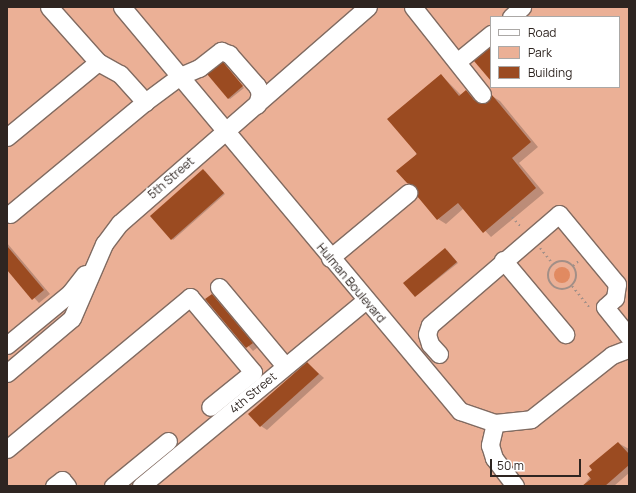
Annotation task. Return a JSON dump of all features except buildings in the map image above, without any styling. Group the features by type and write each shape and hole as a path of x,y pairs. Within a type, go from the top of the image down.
{"street":[{"path":"49,7 98,62 120,74 146,102"},
{"name":"Hulman Boulevard","path":"122,7 365,300 460,411 495,423 531,419 612,355 628,347"},
{"name":"5th Street","path":"7,373 72,318 104,244 129,215 368,7"},
{"path":"413,7 458,61 482,94"},
{"path":"512,16 522,7"},
{"path":"458,61 490,35"},
{"path":"10,214 146,102 180,76 224,52 257,86 260,93 257,105"},
{"path":"7,137 98,62"},
{"path":"330,258 408,193"},
{"path":"439,354 430,344 427,334 430,325 496,271 503,260 559,214 617,284 615,298 605,307 628,347"},
{"path":"9,338 70,293 104,244"},
{"path":"503,260 565,334"},
{"path":"220,287 285,366"},
{"path":"7,449 190,297 253,372 210,407"},
{"name":"4th Street","path":"141,486 365,300"},
{"path":"495,423 490,446 494,458 515,486"},
{"path":"113,486 168,441"},
{"path":"54,486 62,480 67,486"}],"path":[{"path":"561,261 573,266 577,274 572,286 563,290 551,284 548,272 553,264 561,261"},
{"path":"572,286 589,307"},
{"path":"584,311 594,302"}],"green space":[{"path":"7,7 629,7 629,486 7,486"}],"shaded area":[{"path":"559,267 565,267 570,272 568,281 565,283 559,283 554,278 554,272"}]}
